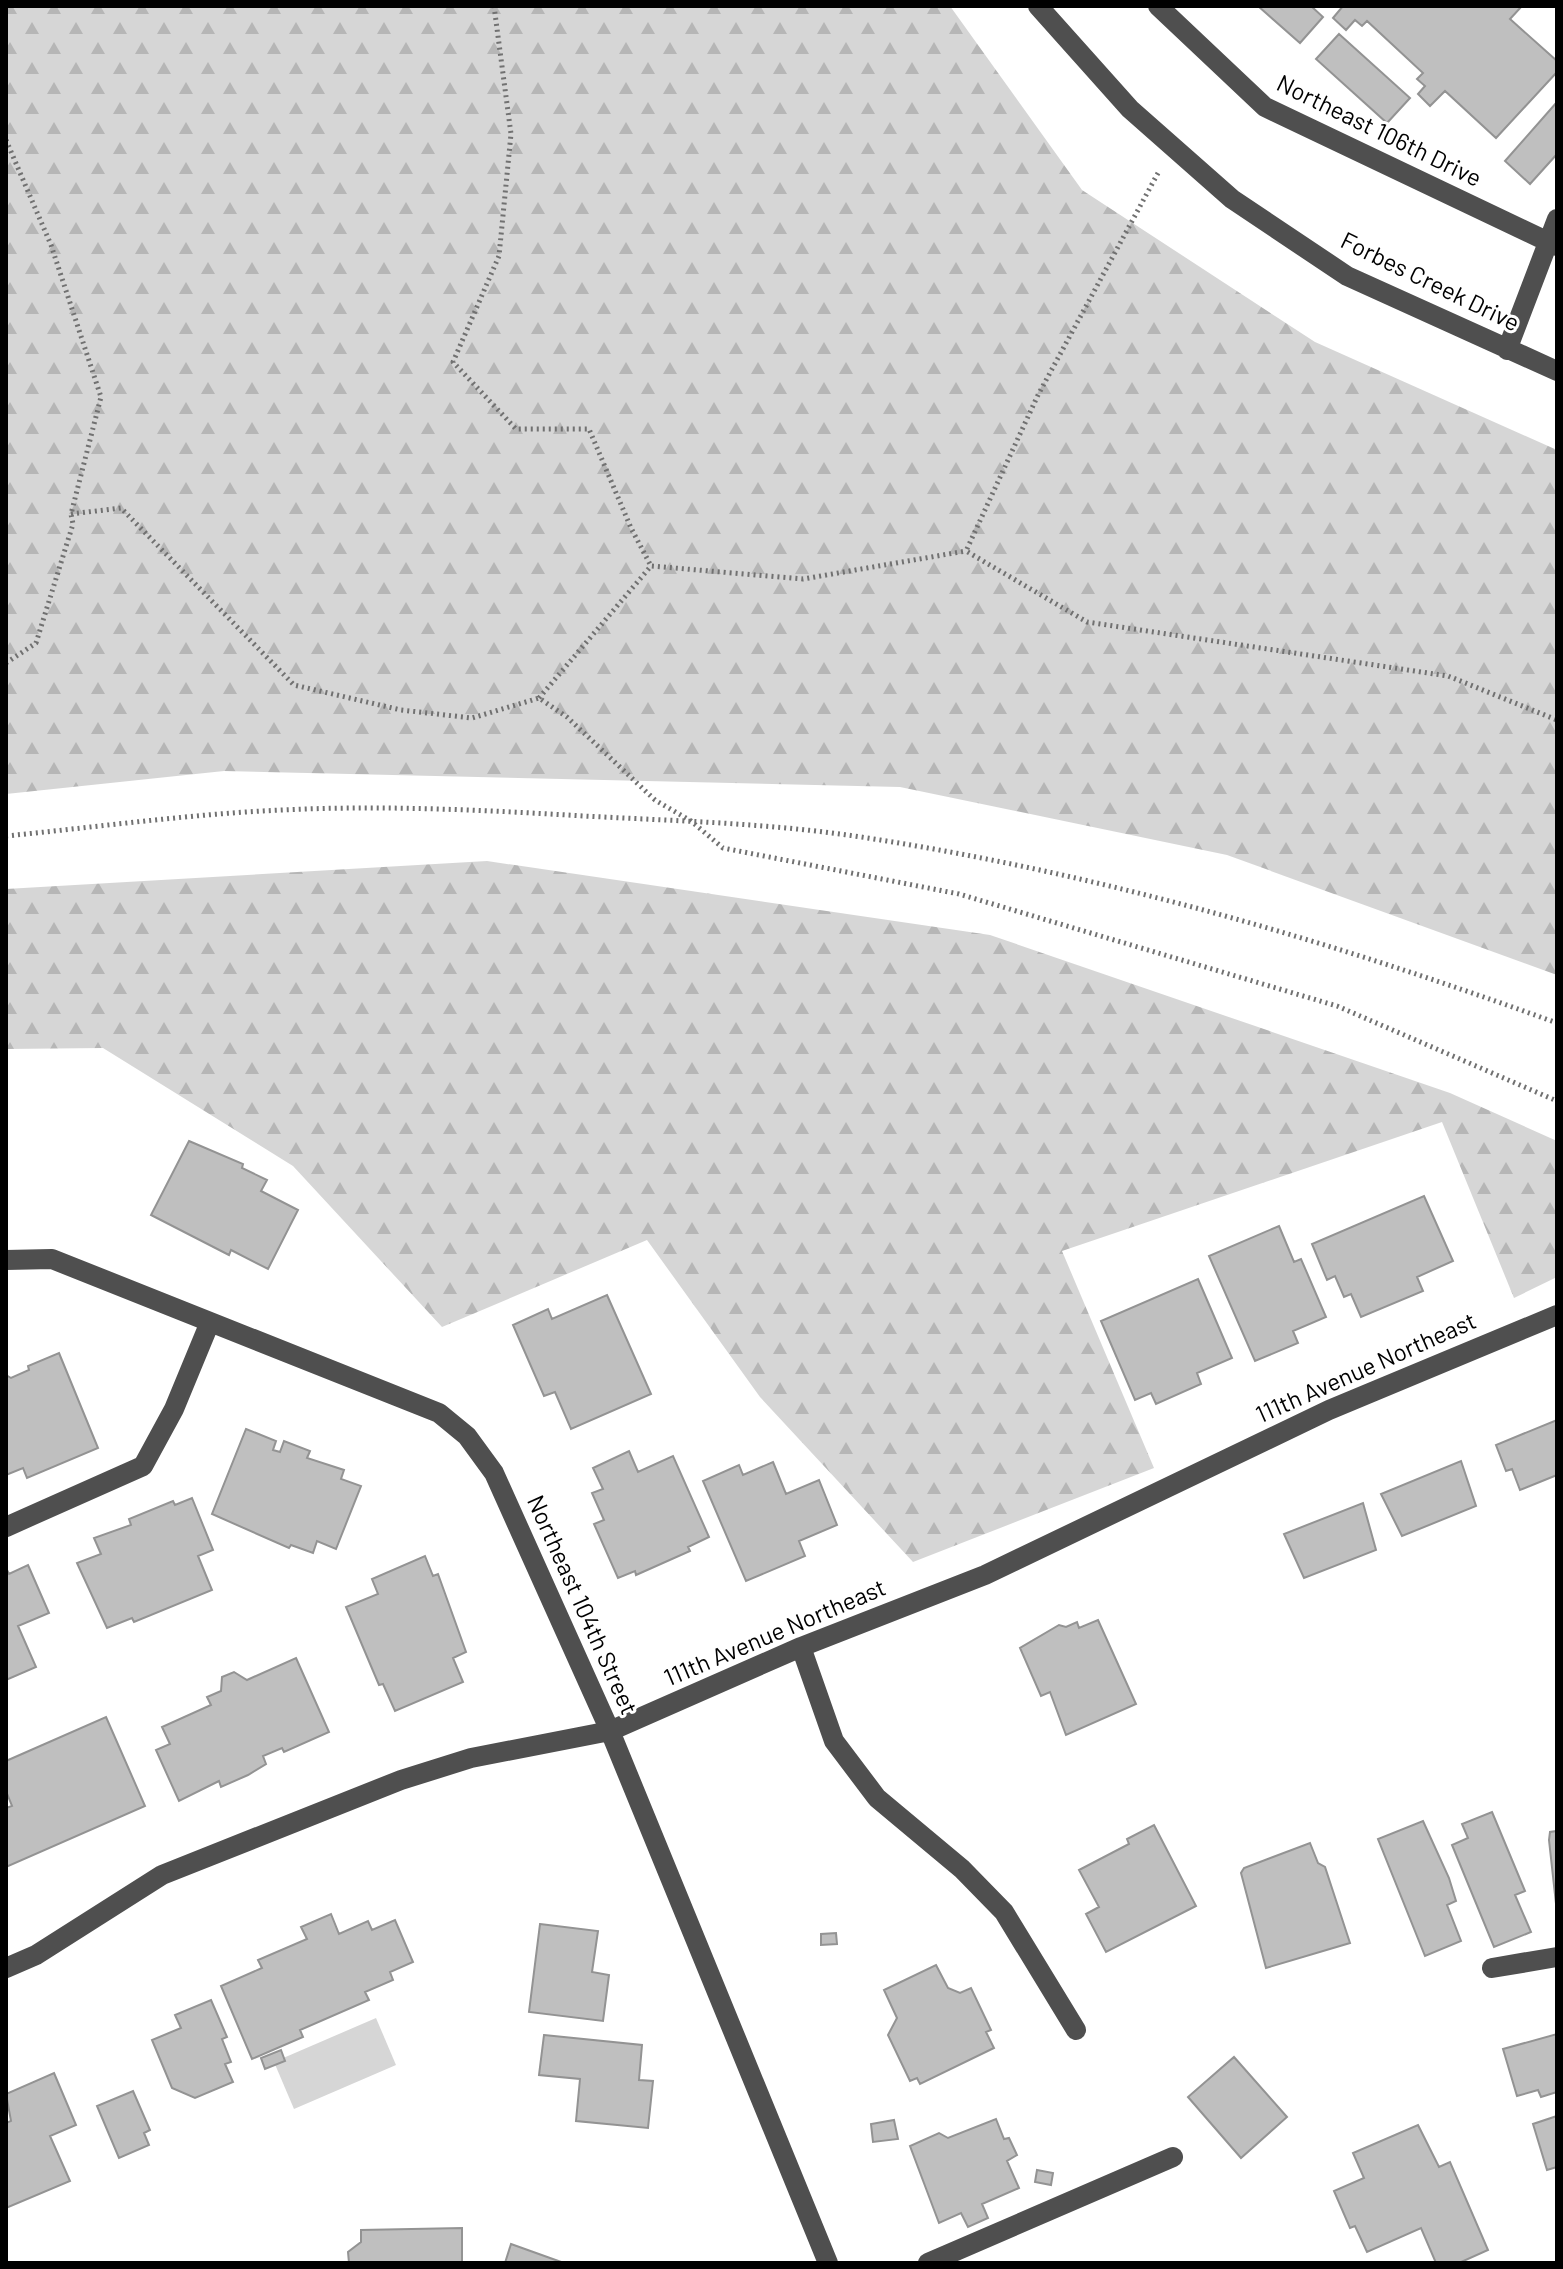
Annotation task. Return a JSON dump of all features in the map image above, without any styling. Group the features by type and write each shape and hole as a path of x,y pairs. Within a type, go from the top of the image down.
{"street":[{"name":"Forbes Creek Drive","path":"1038,6 1130,109 1232,199 1347,276 1557,371"},
{"name":"Northeast 106th Drive","path":"1158,6 1265,107 1551,244"},
{"path":"1507,350 1551,244 1557,219"},
{"name":"Northeast 104th Street","path":"6,1260 52,1259 439,1413 467,1436 494,1473 610,1731 828,2263"},
{"name":"111th Avenue Northeast","path":"6,1968 36,1955 162,1875 401,1780 471,1758 610,1731 801,1647 985,1575 1329,1410 1557,1315"},
{"path":"6,1527 143,1466 174,1409 210,1322"},
{"path":"801,1647 834,1741 877,1798 962,1869 1004,1912 1076,2030"},
{"path":"1492,1968 1557,1957"},
{"path":"928,2263 1173,2157"}],"path":[{"path":"494,6 511,134 499,256 453,362 516,429 589,429 631,528 651,566"},
{"path":"6,140 51,245 101,397 71,514 73,524 36,643 6,663"},
{"path":"966,551 1038,395 1172,147"},
{"path":"71,514 121,508 294,685 401,710 472,718 539,698 651,566"},
{"path":"651,566 803,579 966,551 1087,622 1448,676 1557,720"},
{"path":"539,698 567,717 655,800 691,821 723,848 959,894 1337,1006 1557,1101"},
{"path":"6,836 282,810 465,809 691,821 859,836 1035,869 1316,940 1557,1023"}],"green space":[{"path":"6,6 950,6 1082,190 1315,342 1557,450 1557,975 1227,855 900,787 224,771 6,794"},
{"path":"487,861 990,935 1450,1093 1557,1141 1557,1277 1514,1298 1442,1122 1062,1251 1154,1468 913,1562 760,1397 647,1240 442,1327 293,1166 103,1048 6,1049 6,889"},
{"path":"376,2018 396,2065 294,2109 274,2062"}],"building":[{"path":"1258,6 1311,6 1323,17 1300,43"},
{"path":"1343,6 1522,6 1510,19 1557,61 1557,72 1496,138 1445,91 1430,106 1418,94 1425,86 1417,79 1423,73 1367,21 1362,26 1355,20 1346,30 1333,18"},
{"path":"1339,34 1410,98 1387,123 1316,59"},
{"path":"1557,102 1557,154 1530,184 1505,161"},
{"path":"189,1141 243,1164 242,1168 267,1180 261,1191 298,1210 268,1269 231,1250 229,1255 151,1215"},
{"path":"1424,1196 1453,1261 1417,1277 1423,1291 1361,1317 1351,1294 1344,1297 1335,1276 1327,1280 1312,1244"},
{"path":"1279,1226 1294,1262 1301,1259 1326,1317 1293,1331 1298,1343 1255,1361 1209,1256"},
{"path":"1198,1279 1232,1358 1197,1373 1201,1384 1156,1404 1151,1393 1135,1400 1101,1321"},
{"path":"607,1295 651,1394 571,1429 555,1392 544,1396 513,1325 548,1309 552,1319"},
{"path":"59,1353 98,1448 27,1478 23,1468 6,1475 6,1375 11,1378 29,1370 28,1366"},
{"path":"1557,1420 1557,1475 1520,1490 1512,1469 1506,1471 1496,1445"},
{"path":"246,1429 276,1441 273,1450 280,1452 284,1441 310,1451 307,1458 344,1470 341,1479 361,1486 336,1549 317,1541 313,1553 291,1545 289,1548 212,1514"},
{"path":"629,1451 638,1472 673,1456 709,1537 688,1547 690,1551 636,1575 635,1571 618,1578 594,1524 604,1520 592,1493 603,1489 593,1468"},
{"path":"1461,1461 1476,1506 1402,1536 1381,1494"},
{"path":"773,1462 786,1494 819,1480 837,1525 799,1541 805,1556 746,1581 703,1481 739,1465 743,1475"},
{"path":"192,1498 213,1550 198,1556 212,1590 134,1622 132,1618 107,1628 77,1563 101,1554 94,1538 131,1525 129,1519 173,1501 175,1505"},
{"path":"1363,1503 1376,1550 1304,1578 1284,1534"},
{"path":"425,1556 433,1576 438,1574 466,1652 453,1658 463,1682 395,1711 383,1684 379,1685 346,1607 378,1594 372,1579"},
{"path":"28,1565 49,1613 18,1626 36,1667 6,1680 6,1568 9,1574"},
{"path":"1098,1620 1136,1704 1066,1735 1050,1692 1041,1696 1020,1648 1059,1625 1066,1627 1077,1622 1079,1628"},
{"path":"296,1658 329,1732 284,1752 282,1748 263,1756 266,1764 248,1775 221,1787 219,1781 179,1801 156,1750 170,1744 162,1727 211,1705 207,1697 221,1691 222,1677 234,1672 247,1680"},
{"path":"106,1717 145,1806 6,1867 6,1808 12,1806 6,1791 6,1761"},
{"path":"1492,1812 1525,1891 1515,1895 1531,1932 1494,1947 1452,1845 1468,1838 1462,1824"},
{"path":"1423,1821 1449,1878 1456,1901 1447,1905 1461,1941 1425,1956 1378,1839"},
{"path":"1154,1825 1196,1906 1106,1952 1086,1914 1099,1907 1079,1870 1129,1844 1127,1839"},
{"path":"1557,1831 1557,1913 1549,1840 1550,1832"},
{"path":"1310,1843 1318,1863 1325,1867 1350,1943 1266,1968 1241,1873 1244,1868"},
{"path":"331,1914 339,1934 368,1921 372,1930 395,1920 413,1962 390,1972 393,1980 365,1992 369,2000 300,2030 303,2037 252,2059 221,1986 262,1968 258,1960 307,1939 301,1927"},
{"path":"540,1924 598,1931 592,1972 609,1975 603,2021 529,2012"},
{"path":"836,1933 837,1944 821,1945 821,1934"},
{"path":"936,1965 948,1988 960,1993 971,1988 991,2030 986,2032 994,2048 920,2084 917,2078 910,2081 888,2035 897,2018 884,1990"},
{"path":"211,2000 227,2037 222,2039 231,2062 225,2064 233,2082 195,2098 172,2088 152,2040 181,2028 175,2015"},
{"path":"1557,2034 1557,2092 1541,2097 1538,2090 1517,2096 1503,2049"},
{"path":"544,2035 642,2045 639,2080 653,2081 648,2128 576,2121 580,2079 539,2075"},
{"path":"281,2050 285,2061 265,2069 261,2058"},
{"path":"1234,2057 1287,2117 1241,2158 1188,2097"},
{"path":"54,2073 76,2125 50,2136 70,2181 6,2208 6,2123 11,2121 6,2094"},
{"path":"133,2091 150,2130 144,2133 149,2145 119,2158 97,2106"},
{"path":"1557,2116 1557,2167 1547,2170 1533,2124"},
{"path":"996,2119 1004,2139 1009,2138 1017,2155 1007,2161 1019,2188 982,2204 988,2218 968,2227 961,2213 939,2223 910,2146 939,2133 948,2138"},
{"path":"894,2120 898,2139 873,2142 871,2124"},
{"path":"1418,2125 1439,2167 1450,2162 1488,2250 1459,2263 1436,2263 1421,2228 1367,2252 1355,2226 1350,2228 1334,2191 1364,2178 1353,2153"},
{"path":"1037,2170 1053,2173 1051,2185 1035,2182"},
{"path":"462,2228 462,2263 349,2263 348,2252 361,2242 361,2230"},
{"path":"511,2244 564,2263 505,2263"}]}
